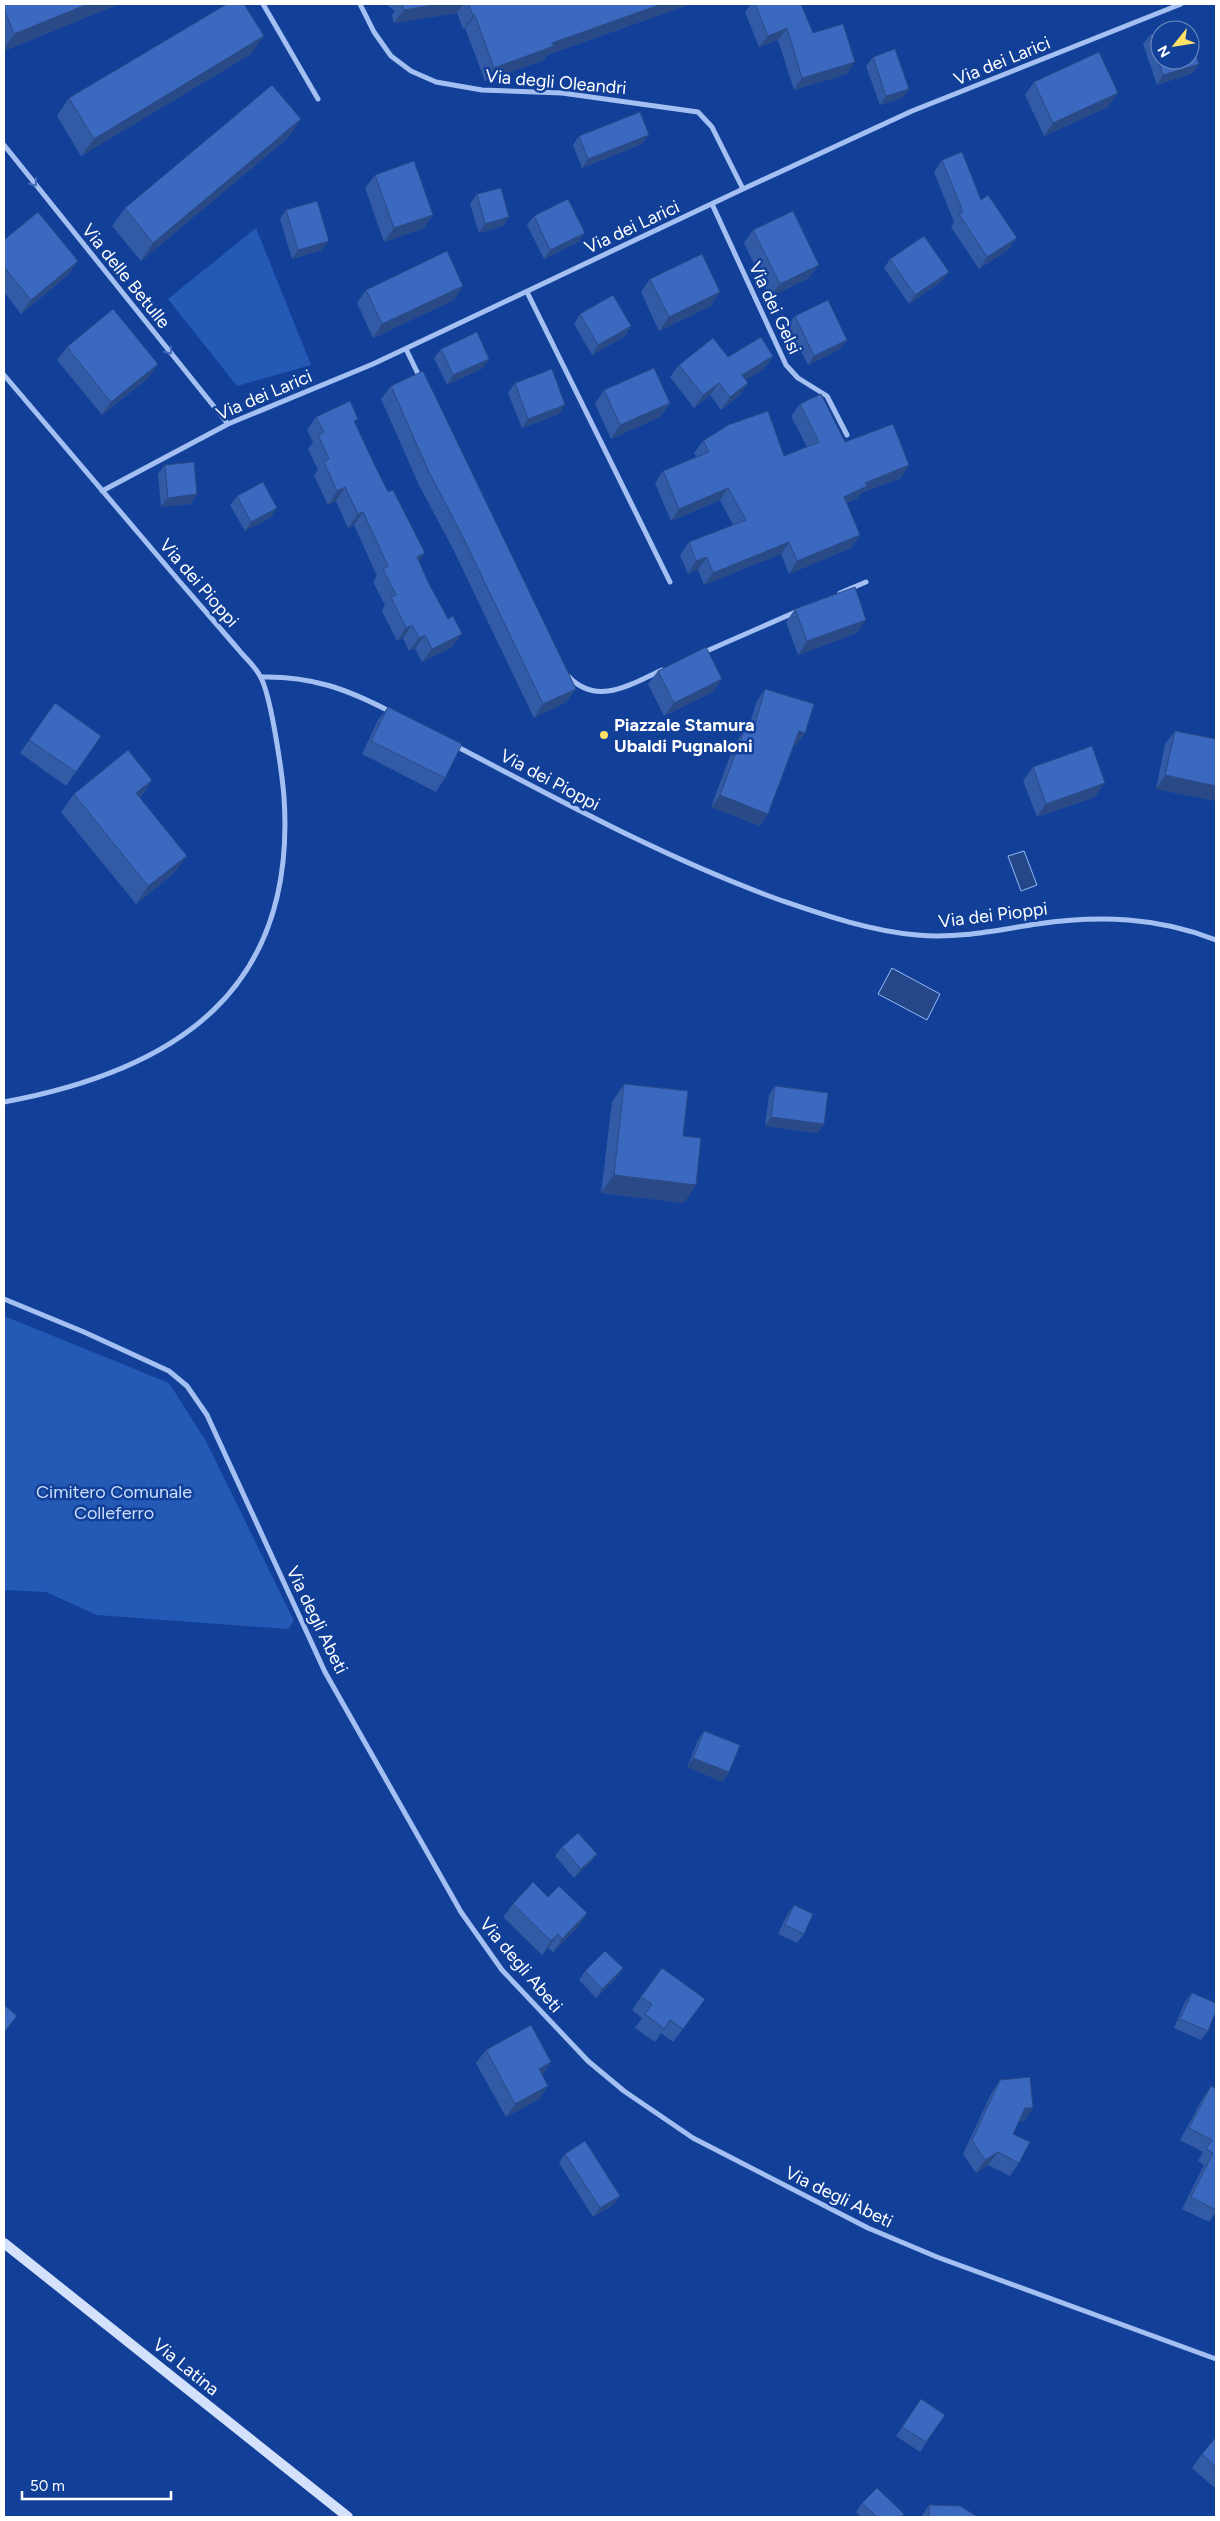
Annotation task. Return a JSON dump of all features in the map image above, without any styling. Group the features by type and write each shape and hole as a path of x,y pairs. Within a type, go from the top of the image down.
{"main road":[{"name":"Via Latina","path":"4,2243 348,2517"}],"street":[{"path":"263,4 318,99"},
{"name":"Via degli Oleandri","path":"360,4 374,32 391,56 411,71 436,82 482,90 562,94 698,112 712,127 743,189"},
{"name":"Via dei Larici","path":"102,491 228,424 406,349 912,111 1181,4"},
{"name":"Via delle Betulle","path":"4,145 228,424"},
{"name":"Via dei Gelsi","path":"712,204 786,365 798,378 827,396 847,434"},
{"path":"527,292 670,582"},
{"path":"406,349 423,384"},
{"name":"Via dei Pioppi","path":"4,375 261,677"},
{"path":"830,597 866,582"},
{"path":"693,657 802,609"},
{"path":"564,672 583,689 600,692 621,688 666,668"},
{"path":"4,1102 88,1081 160,1050 214,1011 227,998 248,969 272,914 285,839 282,776 261,677 292,677 320,681 358,695 396,714"},
{"name":"Via dei Pioppi","path":"445,740 603,824 663,853 757,892 846,921 893,932 944,936 976,934 1067,920 1118,918 1154,923 1216,940"},
{"name":"Via degli Abeti","path":"4,1299 92,1335 160,1367 176,1376 193,1392 207,1415 325,1672 461,1912 502,1970 572,2046 598,2070 624,2091 693,2138 868,2228 932,2255 1216,2359"}],"green space":[{"path":"256,228 311,365 237,386 168,299"},
{"name":"Cimitero Comunale Colleferro","path":"4,1316 169,1383 206,1441 294,1621 288,1629 97,1615 46,1592 4,1590"}],"shaded area":[{"path":"1024,851 1037,885 1021,891 1008,856"},
{"path":"892,968 940,994 927,1020 878,994"}],"building":[{"path":"4,4 88,4 14,34"},
{"path":"227,4 244,4 264,36 94,139 69,98"},
{"path":"402,4 438,4 404,10"},
{"path":"468,4 662,4 552,43 554,46 494,68 475,15 473,15"},
{"path":"755,4 801,4 813,33 843,24 855,62 802,78 787,28 768,36"},
{"path":"895,49 909,89 886,96 873,57"},
{"path":"1099,52 1118,93 1053,123 1034,82"},
{"path":"1161,70 1179,70 1163,75"},
{"path":"272,85 301,119 153,243 125,208"},
{"path":"640,112 649,135 588,159 579,136"},
{"path":"962,152 981,200 988,195 1017,238 987,257 959,214 963,212 942,160"},
{"path":"414,161 433,215 394,228 375,175"},
{"path":"501,188 509,217 485,224 477,194"},
{"path":"568,199 585,233 550,250 534,216"},
{"path":"317,201 329,241 298,250 286,210"},
{"path":"793,211 819,265 780,284 753,230"},
{"path":"38,212 78,261 31,300 4,267 4,240"},
{"path":"924,236 949,272 915,295 890,259"},
{"path":"447,251 463,286 382,324 366,290"},
{"path":"702,254 720,292 669,317 650,279"},
{"path":"613,295 631,326 598,345 580,314"},
{"path":"828,300 847,340 814,356 795,316"},
{"path":"113,309 158,364 111,402 67,347"},
{"path":"477,332 489,359 453,375 441,349"},
{"path":"761,337 773,356 742,375 748,383 730,397 719,383 703,395 679,365 713,338 728,357"},
{"path":"654,368 670,403 620,425 604,390"},
{"path":"552,369 565,405 528,419 515,383"},
{"path":"423,371 576,689 543,704 462,535 429,472 391,386"},
{"path":"821,394 845,442 893,424 909,465 865,483 867,486 844,497 860,535 797,561 789,542 713,573 707,557 696,561 689,542 746,520 728,488 679,509 663,471 709,452 703,441 728,425 768,411 784,456 819,442 800,404"},
{"path":"350,401 358,419 354,421 375,466 388,492 393,490 425,553 417,557 429,584 448,619 453,616 462,634 432,649 425,635 419,638 412,625 406,628 391,597 396,595 383,569 388,566 363,512 358,514 345,487 337,491 324,462 329,459 318,435 324,432 316,417"},
{"path":"194,462 197,494 168,498 165,465"},
{"path":"263,482 277,508 251,522 237,496"},
{"path":"855,587 866,620 807,641 795,609"},
{"path":"706,647 722,679 674,703 658,671"},
{"path":"765,689 814,704 805,733 799,731 768,814 720,795 744,731 752,734"},
{"path":"55,703 101,736 76,772 29,740"},
{"path":"388,707 462,744 445,778 371,741"},
{"path":"1175,731 1216,739 1216,786 1165,775"},
{"path":"1092,746 1105,783 1046,804 1033,767"},
{"path":"128,750 152,780 136,793 187,856 148,886 74,794"},
{"path":"624,1084 688,1091 683,1136 701,1138 696,1185 614,1175"},
{"path":"775,1086 828,1093 824,1124 771,1117"},
{"path":"704,1731 740,1745 729,1772 693,1758"},
{"path":"578,1833 597,1854 581,1869 562,1847"},
{"path":"533,1882 548,1897 559,1886 587,1913 562,1939 558,1934 551,1941 513,1904"},
{"path":"794,1905 813,1914 804,1934 785,1925"},
{"path":"605,1951 623,1968 602,1989 585,1971"},
{"path":"662,1968 705,1999 683,2029 670,2020 664,2029 645,2014 652,2004 641,1997"},
{"path":"1192,1993 1216,2003 1216,2011 1208,2031 1180,2019"},
{"path":"4,2005 17,2016 4,2032"},
{"path":"531,2025 551,2062 539,2069 548,2086 515,2104 486,2050"},
{"path":"1030,2077 1033,2108 1025,2108 1013,2134 1030,2142 1019,2163 998,2152 985,2160 972,2140 1000,2080"},
{"path":"1211,2086 1216,2089 1216,2210 1191,2197 1213,2153 1206,2149 1212,2140 1189,2128"},
{"path":"585,2141 620,2196 600,2208 565,2154"},
{"path":"921,2399 945,2415 926,2442 902,2427"},
{"path":"1216,2437 1216,2467 1202,2454"},
{"path":"877,2488 904,2514 901,2517 877,2517 862,2503"},
{"path":"929,2505 960,2506 978,2517 929,2517"}],"place":[{"name":"Piazzale Stamura Ubaldi Pugnaloni","path":"604,735"}]}
